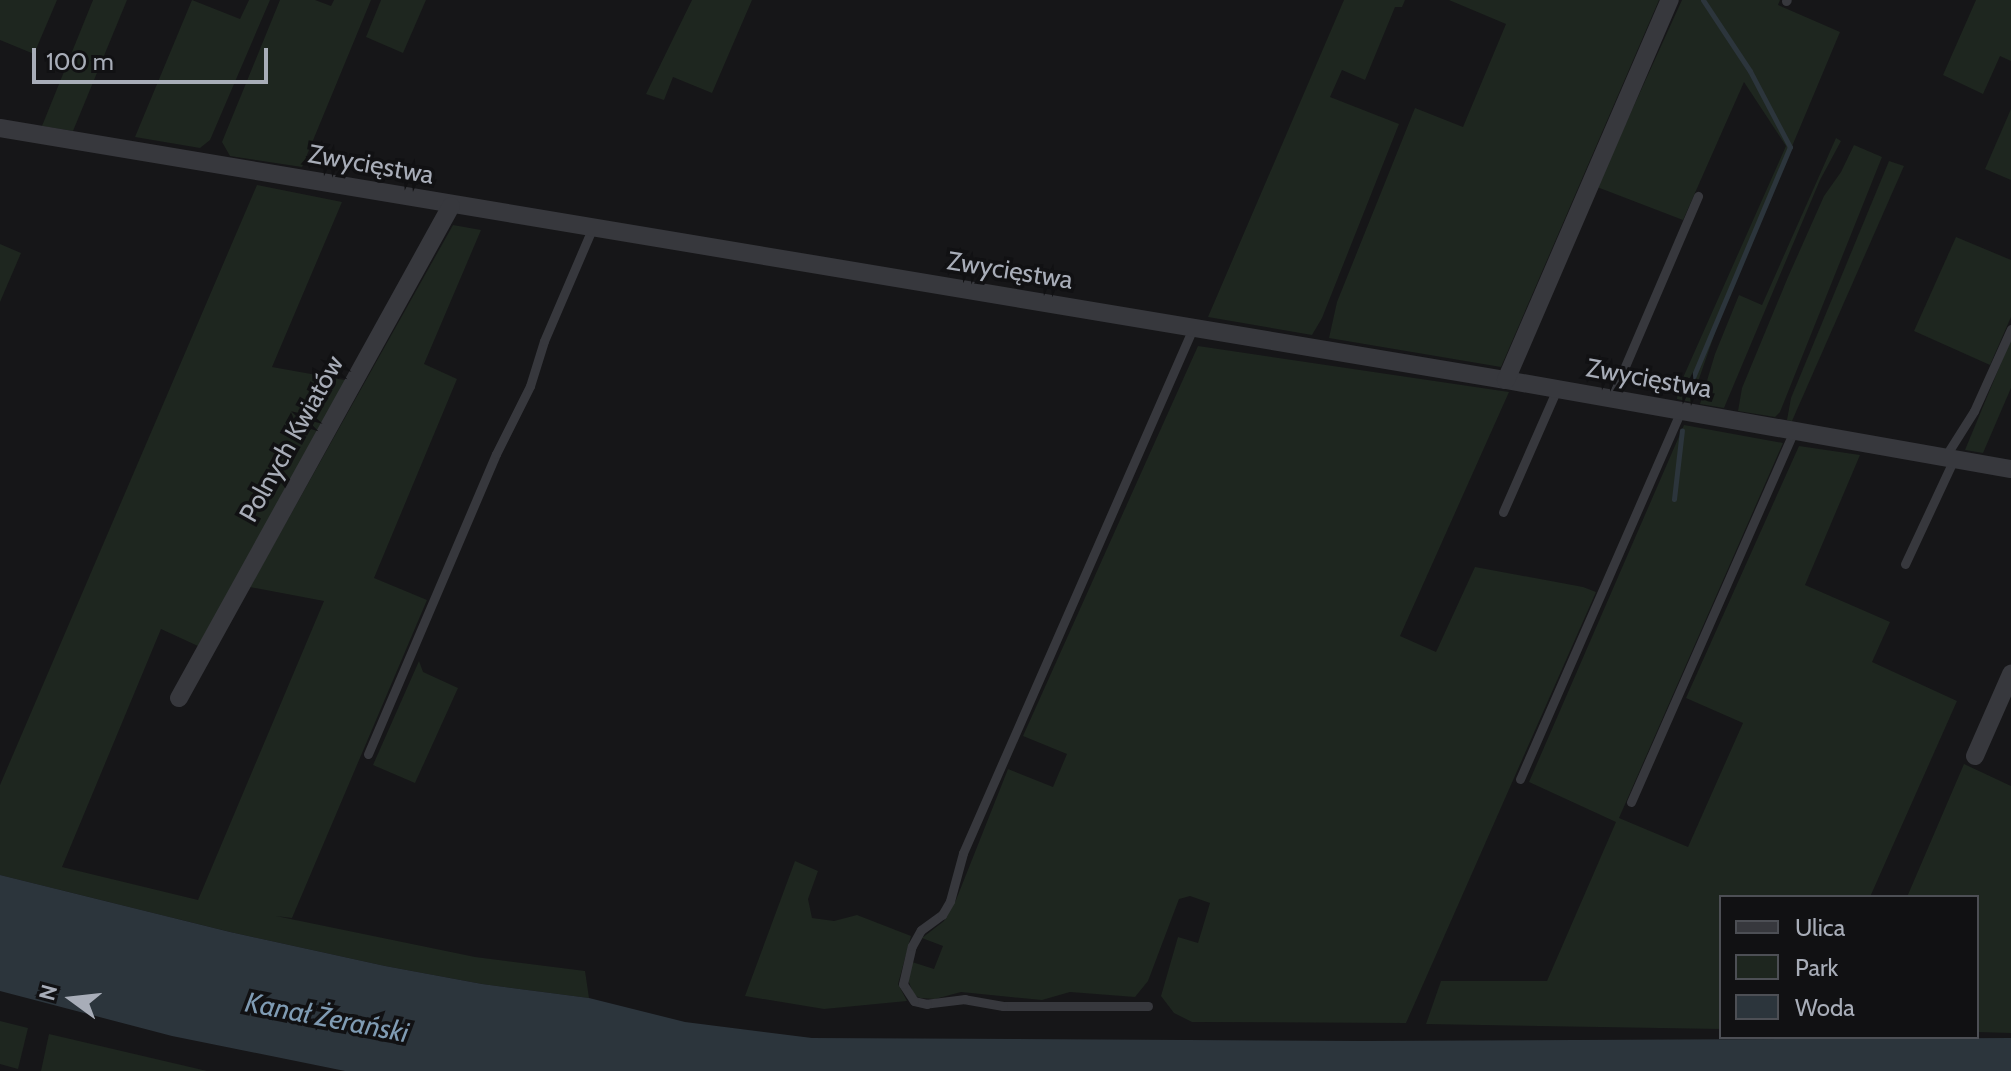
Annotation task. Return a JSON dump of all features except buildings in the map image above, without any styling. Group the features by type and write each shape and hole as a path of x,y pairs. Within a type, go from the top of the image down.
{"street":[{"path":"1506,380 1670,0"},
{"name":"Zwycięstwa","path":"1,132 1506,380 2011,469"},
{"name":"Polnych Kwiatów","path":"179,698 451,206"},
{"path":"1975,756 2011,674"}],"lane":[{"path":"1611,399 1698,196"},
{"path":"368,754 496,454 530,386 544,341 592,229"},
{"path":"1148,1006 1003,1006 965,999 927,1004 914,1001 903,984 912,946 921,930 942,915 950,901 963,853 1193,328"},
{"path":"1905,564 1950,458 2011,329"},
{"path":"1503,512 1557,389"},
{"path":"1520,779 1681,411"},
{"path":"1631,802 1794,431"}],"green space":[{"path":"0,0 57,0 34,54 0,40"},
{"path":"93,0 127,0 73,131 42,126"},
{"path":"192,0 240,19 249,0 270,0 210,140 200,148 135,137"},
{"path":"280,0 315,0 331,6 334,0 371,0 302,167 230,156 222,142"},
{"path":"381,0 426,0 403,53 366,37"},
{"path":"692,0 752,0 712,93 673,77 664,100 646,94"},
{"path":"1344,0 1405,0 1402,7 1395,7 1365,80 1342,70 1330,97 1399,124 1322,318 1312,335 1208,317"},
{"path":"1449,0 1659,0 1501,367 1329,338 1337,302 1415,108 1463,127 1506,24"},
{"path":"1682,0 1780,0 1778,5 1840,32 1720,318 1691,402 1677,399 1678,389 1786,146 1744,82 1683,220 1597,187"},
{"path":"1976,0 2011,0 2011,61 2000,56 1983,94 1943,75"},
{"path":"2011,109 2011,180 1985,169"},
{"path":"1836,138 1841,141 1820,180 1724,408 1700,404 1715,354 1739,295 1762,305"},
{"path":"1854,145 1882,157 1780,412 1775,417 1738,411 1742,388 1788,277 1824,196 1841,172"},
{"path":"1889,161 1904,166 1792,421 1787,420 1791,398"},
{"path":"257,185 342,202 272,367 350,381 198,646 161,629 62,867 198,900 324,601 250,587 453,225 481,230 424,364 457,379 374,578 427,600 292,918 276,916 475,957 585,971 589,998 482,984 385,966 230,932 0,875 0,785"},
{"path":"1956,237 2011,260 2011,317 1990,365 1914,331"},
{"path":"0,244 21,253 0,302"},
{"path":"2011,339 2011,388 1983,453 1965,450"},
{"path":"1198,346 1509,392 1400,636 1436,652 1475,567 1596,592 1406,1023 1192,1022 1174,1013 1161,996 1178,937 1198,943 1210,903 1190,896 1179,899 1148,981 1135,997 1070,992 1042,1000 961,992 935,999 920,998 914,995 908,980 912,962 934,969 943,946 922,938 944,921 956,900 1008,769 1053,787 1067,754 1023,736"},
{"path":"1684,425 1783,443 1619,818 1688,847 1743,723 1686,698 1799,446 1860,455 1805,585 1890,622 1872,662 1957,701 1871,895 1719,895 1719,1029 1426,1024 1441,981 1547,981 1616,822 1529,782"},
{"path":"419,661 423,672 458,688 415,783 373,765"},
{"path":"1964,764 2011,786 2011,1033 1979,1032 1979,895 1908,895"},
{"path":"795,861 818,871 808,899 812,918 834,921 857,915 911,936 898,984 907,1001 824,1009 745,996"},
{"path":"0,1021 28,1028 18,1069 0,1064"},
{"path":"49,1034 207,1071 41,1071"}],"water":[{"name":"Kanał Żerański","path":"0,875 230,932 385,966 482,984 589,998 685,1022 812,1038 1362,1041 2011,1038 2011,1071 345,1071 172,1036 0,991"}],"waterway":[{"path":"1686,394 1790,147 1750,71 1703,0"},
{"path":"1674,499 1682,430"}]}
